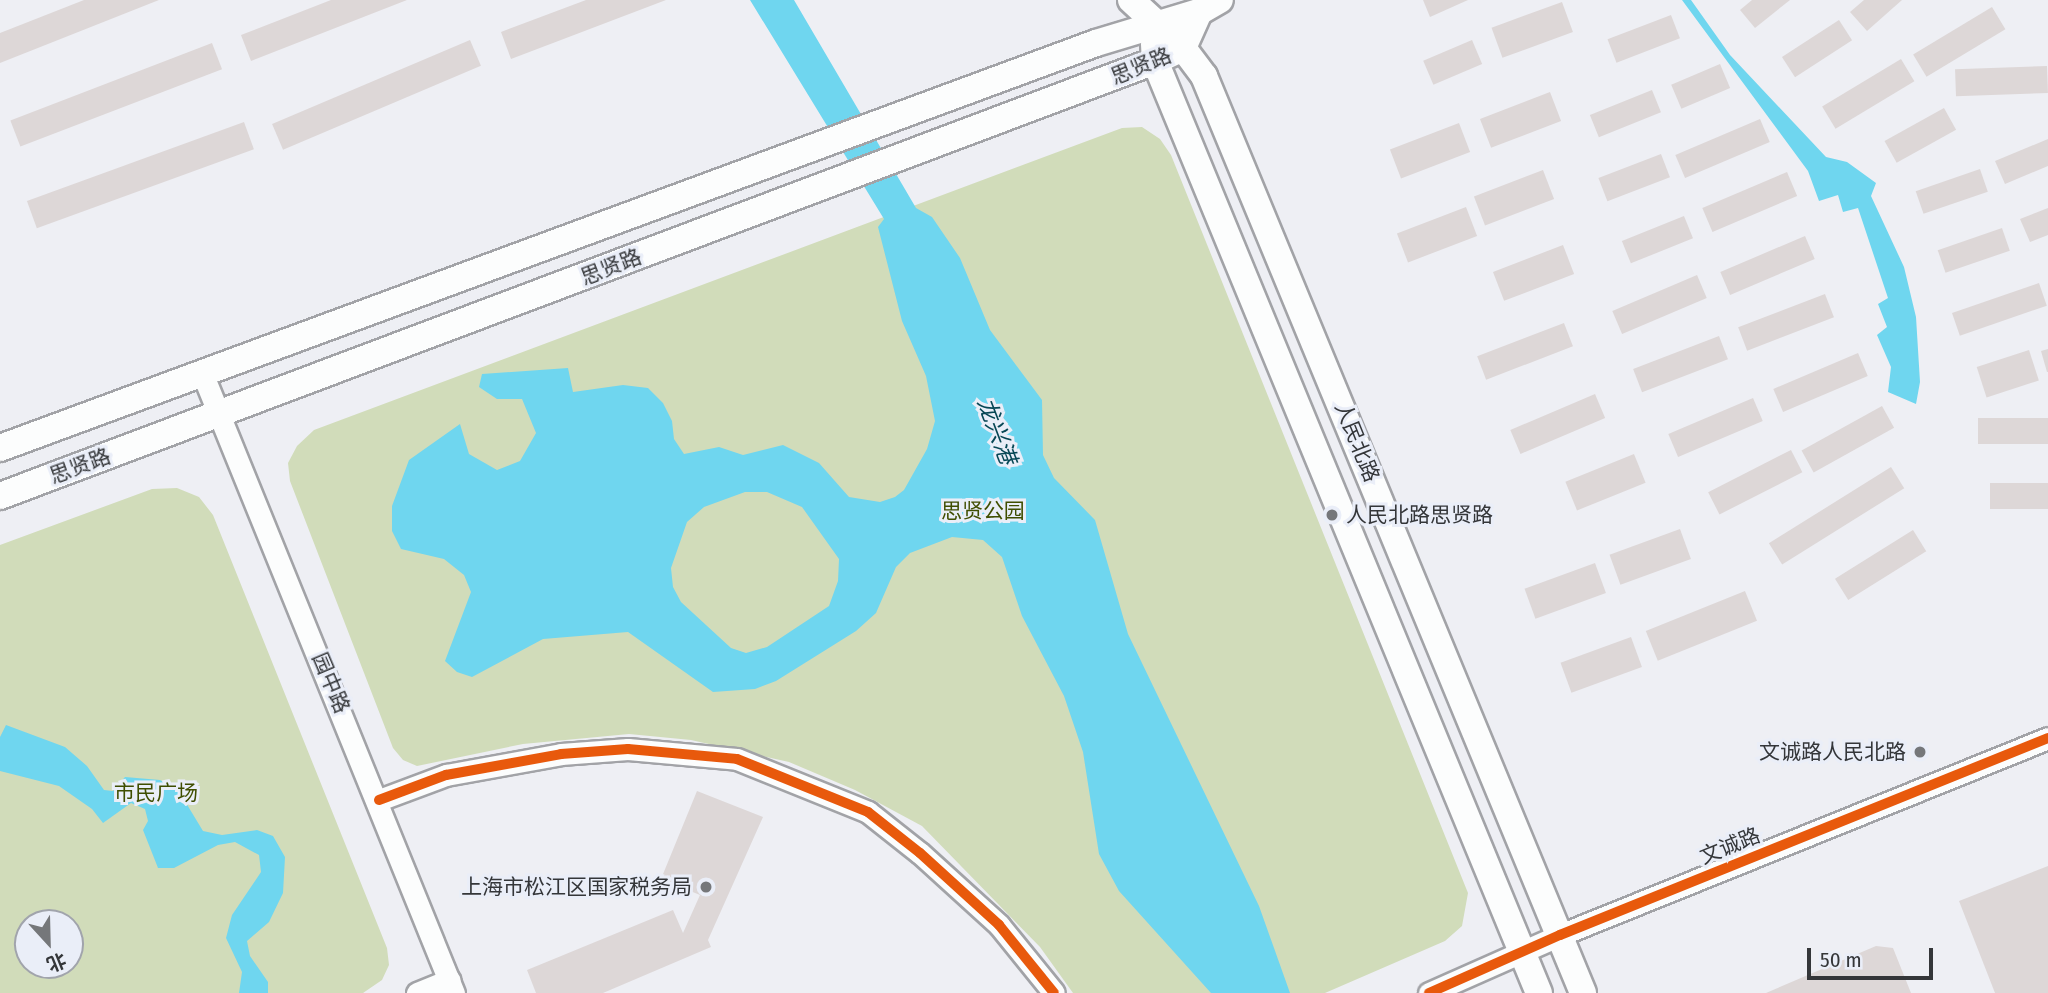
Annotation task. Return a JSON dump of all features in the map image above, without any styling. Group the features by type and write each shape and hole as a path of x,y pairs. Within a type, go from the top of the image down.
{"main road":[{"name":"人民北路","path":"1131,0 1153,24 1183,48 1204,76 1583,993"},
{"name":"思贤路","path":"0,448 204,375 875,125 1153,24 1210,6"},
{"name":"思贤路","path":"0,496 1156,61 1183,48 1210,6"},
{"name":"人民北路","path":"1153,24 1156,61 1539,993"}],"street":[{"name":"园中路","path":"204,375 379,800 452,987"},
{"name":"文诚路","path":"1429,993 1523,954 1560,935 2048,738"},
{"path":"379,800 446,775 561,754 628,749 737,759 868,812 999,925 1054,993"},
{"path":"417,993 452,987"}],"green space":[{"name":"思贤公园","path":"1142,127 1160,139 1171,155 1468,893 1462,926 1445,941 1325,993 1073,993 1040,947 922,826 855,790 789,762 691,740 629,734 523,744 417,766 403,760 393,748 290,481 288,463 297,446 314,430 1122,128"},
{"name":"市民广场","path":"177,488 199,497 213,515 387,948 389,965 382,980 363,993 0,993 0,545 152,489"}],"water":[{"name":"龙兴港","path":"750,0 794,0 916,208 932,217 960,258 990,330 1042,400 1043,455 1054,478 1095,520 1128,634 1259,906 1290,993 1211,993 1119,891 1099,854 1083,752 1064,696 1022,616 1002,557 983,540 952,537 910,553 896,567 876,613 856,631 776,681 755,689 713,692 628,632 543,639 472,677 457,672 445,661 471,592 464,575 444,559 401,549 392,531 392,506 409,460 460,424 469,454 497,470 520,461 536,433 522,399 497,399 479,387 482,374 568,368 573,392 623,385 648,388 663,403 672,421 674,439 684,454 719,447 743,455 783,445 819,463 849,497 880,502 895,497 904,490 927,449 935,421 926,376 902,321 878,227 884,219","holes":["745,492 767,492 802,507 839,559 838,581 829,606 767,647 746,653 731,648 681,602 673,587 671,568 687,522 704,507"]},
{"path":"1682,0 1691,0 1730,55 1826,157 1847,162 1876,183 1871,196 1904,267 1916,317 1920,382 1916,404 1888,392 1891,367 1877,335 1887,327 1878,304 1888,298 1858,208 1843,212 1838,195 1819,201 1808,171"},
{"path":"6,725 65,747 87,766 104,790 113,791 125,777 160,780 180,793 203,831 222,835 257,830 273,836 285,857 283,893 269,922 247,941 250,956 268,982 268,993 239,993 242,972 226,938 232,915 261,872 259,855 235,842 218,845 174,868 158,868 143,830 148,821 145,809 131,803 103,823 92,809 59,786 0,771 0,737"}],"building":[{"path":"84,0 159,0 0,63 0,33"},
{"path":"331,0 407,0 251,61 241,35"},
{"path":"586,0 666,0 511,59 501,32"},
{"path":"1423,0 1468,0 1430,17"},
{"path":"1752,0 1790,0 1755,28 1740,10"},
{"path":"1864,0 1902,0 1867,31 1850,12"},
{"path":"1562,2 1573,32 1502,58 1492,28"},
{"path":"1992,7 2005,29 1927,77 1913,54"},
{"path":"1671,15 1680,38 1616,63 1608,39"},
{"path":"1839,20 1852,40 1795,77 1782,57"},
{"path":"470,40 481,66 283,150 272,124"},
{"path":"1472,40 1482,64 1433,85 1423,61"},
{"path":"212,43 222,69 20,147 10,120"},
{"path":"1901,59 1914,81 1836,129 1822,106"},
{"path":"1720,64 1730,88 1681,109 1671,85"},
{"path":"2047,66 2048,93 1956,96 1955,69"},
{"path":"1652,90 1661,112 1599,137 1590,115"},
{"path":"1550,92 1561,121 1491,148 1480,119"},
{"path":"1944,108 1956,130 1897,163 1885,141"},
{"path":"1760,119 1770,142 1685,178 1675,155"},
{"path":"244,122 254,149 37,228 27,201"},
{"path":"1459,123 1470,152 1401,178 1390,150"},
{"path":"2048,139 2048,166 2005,184 1995,161"},
{"path":"1661,154 1670,177 1607,201 1598,178"},
{"path":"1980,169 1988,192 1924,214 1916,191"},
{"path":"1543,170 1554,199 1485,225 1474,197"},
{"path":"1787,172 1797,196 1712,232 1702,208"},
{"path":"1466,207 1477,236 1408,262 1397,234"},
{"path":"2048,208 2048,235 2030,242 2020,219"},
{"path":"1684,216 1693,238 1631,263 1622,241"},
{"path":"2002,228 2010,251 1946,273 1938,250"},
{"path":"1805,236 1815,259 1730,295 1720,272"},
{"path":"1563,245 1574,274 1504,301 1493,272"},
{"path":"1697,275 1707,298 1622,334 1612,311"},
{"path":"2039,283 2047,306 1960,336 1952,313"},
{"path":"1825,294 1834,317 1747,351 1738,327"},
{"path":"1564,323 1573,346 1486,380 1477,356"},
{"path":"1719,336 1728,359 1642,392 1633,369"},
{"path":"2048,349 2048,372 2047,372 2041,351"},
{"path":"2029,350 2039,380 1987,397 1977,367"},
{"path":"1858,353 1868,376 1783,412 1773,389"},
{"path":"1595,394 1605,418 1520,454 1510,430"},
{"path":"1753,398 1763,421 1678,457 1668,434"},
{"path":"1882,406 1894,428 1814,472 1802,451"},
{"path":"1978,418 2048,418 2048,444 1978,444"},
{"path":"1791,450 1802,472 1719,514 1708,492"},
{"path":"1634,454 1646,483 1577,510 1565,482"},
{"path":"1891,467 1904,488 1782,565 1769,543"},
{"path":"1990,483 2048,483 2048,509 1990,509"},
{"path":"1680,529 1691,559 1620,585 1610,555"},
{"path":"1913,530 1926,551 1848,600 1835,579"},
{"path":"1595,563 1606,593 1535,619 1525,589"},
{"path":"1745,591 1757,621 1658,661 1646,631"},
{"path":"1631,637 1642,667 1571,693 1561,663"},
{"name":"上海市松江区国家税务局","path":"697,791 763,817 708,940 711,947 603,993 536,993 527,970 673,910 683,933 700,895 661,879"},
{"path":"2048,866 2048,993 1995,993 1959,901"},
{"path":"1876,946 1893,948 1911,993 1766,993"}],"cycle path":[{"path":"1429,993 1560,935 2048,738"},
{"path":"379,800 446,775 561,754 628,749 737,759 868,812 920,853 999,925 1054,993"}],"place":[{"name":"人民北路思贤路","path":"1332,515"},
{"name":"文诚路人民北路","path":"1920,752"},
{"name":"上海市松江区国家税务局","path":"706,887"}]}
